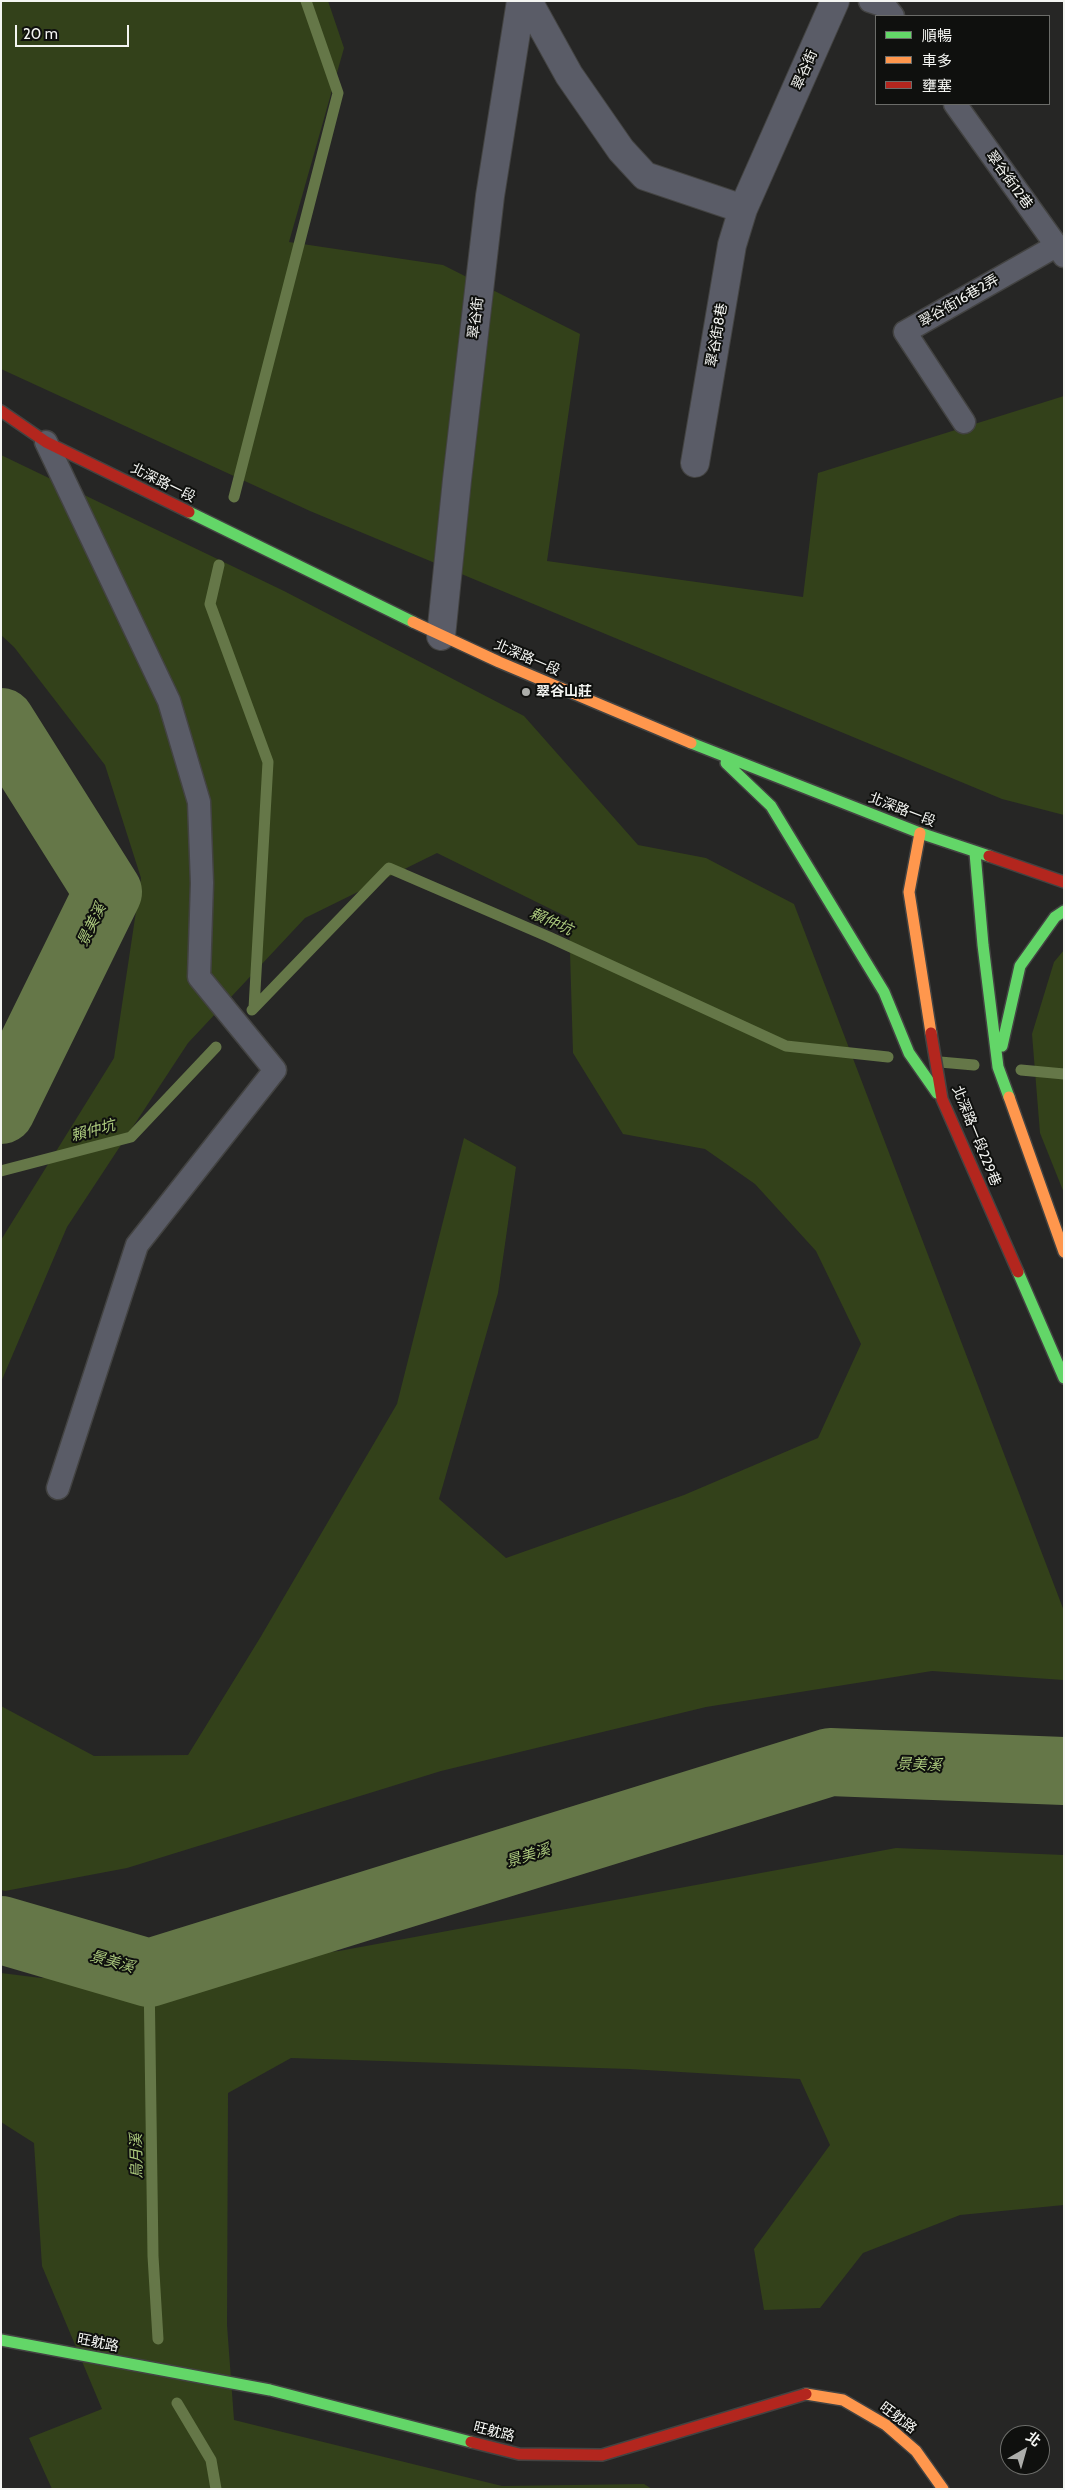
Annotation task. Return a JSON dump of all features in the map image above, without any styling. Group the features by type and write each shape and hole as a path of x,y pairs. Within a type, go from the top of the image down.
{"main road":[{"name":"北深路一段","path":"1,411 46,442 441,636 716,754 920,833 1064,882"},
{"path":"716,754 771,806 884,992 909,1053 942,1099"},
{"name":"北深路一段229巷","path":"920,833 909,892 942,1099 1064,1378"},
{"path":"975,852 983,945 998,1067 1064,1252"},
{"path":"998,1067 1020,966 1055,917 1064,911"},
{"name":"旺躭路","path":"1,2340 270,2390 519,2454 602,2455 803,2392 843,2400 886,2425 916,2451 944,2489"}],"street":[{"name":"翠谷街","path":"441,636 490,196 521,1"},
{"path":"528,1 569,75 621,150 645,176 743,209"},
{"name":"翠谷街","path":"743,209 836,1"},
{"name":"翠谷街8巷","path":"695,463 732,245 743,209"}],"lane":[{"path":"870,1 885,6 892,15"},
{"name":"翠谷街12巷","path":"956,105 1060,251"},
{"name":"翠谷街16巷2弄","path":"964,422 904,332 1060,251"},
{"path":"46,442 169,701 199,802 202,883 199,977 275,1070 137,1245 58,1488"}],"green space":[{"path":"1,1 328,1 344,48 289,242 443,265 580,334 547,561 803,597 818,473 1064,396 1064,815 1002,799 310,511 1,369"},
{"path":"1,455 284,591 524,716 638,845 706,858 794,904 1064,1611 1064,1680 932,1671 706,1707 441,1771 127,1868 5,1891 1,1890 1,1706 94,1756 188,1755 260,1638 397,1404 464,1138 516,1167 498,1293 439,1499 506,1558 684,1495 818,1438 861,1344 816,1251 755,1184 705,1149 623,1134 573,1053 569,918 437,853 305,918 188,1043 67,1227 1,1382 1,1240 114,1058 141,878 105,765 14,647 1,635"},
{"path":"1064,950 1064,1193 1040,1133 1032,1034 1054,962"},
{"path":"896,1848 1064,1855 1064,2205 960,2215 863,2253 820,2308 764,2310 754,2249 830,2145 800,2079 629,2069 291,2058 228,2093 227,2325 234,2420 502,2486 644,2484 652,2489 52,2489 29,2438 102,2409 42,2266 34,2143 1,2122 1,1973 41,1978 339,1951"}],"waterway":[{"path":"234,497 338,93 306,1"},
{"path":"219,565 210,604 268,762 254,1008"},
{"name":"景美溪","path":"1,722 108,892 1,1110"},
{"name":"賴仲坑","path":"252,1010 389,868 549,937 786,1046 888,1057"},
{"name":"賴仲坑","path":"1,1171 131,1137 216,1047"},
{"name":"賴仲坑","path":"940,1062 974,1065"},
{"name":"賴仲坑","path":"1021,1070 1064,1074"},
{"name":"景美溪","path":"1,1930 149,1973 830,1762 1064,1771"},
{"name":"烏月溪","path":"149,1973 153,2256 158,2339"},
{"name":"烏月溪","path":"177,2403 211,2460 216,2489"}],"traffic: fast":[{"path":"189,512 413,622"},
{"path":"691,743 920,833 989,856"},
{"path":"726,763 771,806 884,992 909,1053 937,1093"},
{"path":"975,853 983,945 998,1067 1009,1097"},
{"path":"1002,1046 1020,966 1055,917 1064,911"},
{"path":"1018,1272 1064,1378"},
{"path":"1,2340 270,2390 471,2442"}],"traffic: slow":[{"path":"413,622 499,662 691,743"},
{"path":"920,833 909,892 931,1033"},
{"path":"1009,1097 1064,1252"},
{"path":"806,2394 843,2400 886,2425 916,2451 943,2489"}],"traffic: jam":[{"path":"1,411 46,442 189,512"},
{"path":"989,856 1064,882"},
{"path":"931,1033 942,1099 1018,1272"},
{"path":"471,2442 519,2454 602,2455 806,2394"}],"place":[{"name":"翠谷山莊","path":"526,692"}]}
